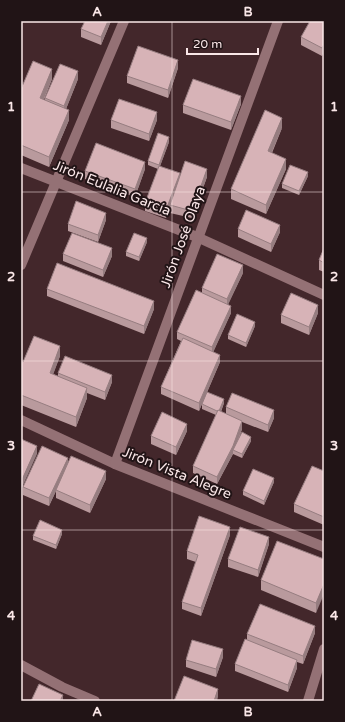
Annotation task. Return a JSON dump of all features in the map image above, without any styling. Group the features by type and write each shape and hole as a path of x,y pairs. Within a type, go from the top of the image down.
{"street":[{"path":"21,265 124,21"},
{"name":"Jirón José Olaya","path":"115,464 197,237 278,21"},
{"name":"Jirón Eulalia García","path":"21,168 197,237 324,295"},
{"name":"Jirón Vista Alegre","path":"21,420 115,464 324,547"},
{"path":"308,701 324,649"},
{"path":"21,665 62,687 95,701"}],"building":[{"path":"85,21 108,21 101,37 81,29"},
{"path":"310,21 324,21 324,44 322,48 301,37"},
{"path":"138,46 178,60 168,90 127,76"},
{"path":"33,61 52,69 40,98 69,110 49,157 21,145 21,89"},
{"path":"60,64 78,71 64,106 45,98"},
{"path":"193,79 241,96 231,122 183,105"},
{"path":"119,99 157,112 149,134 111,120"},
{"path":"265,110 282,118 268,151 286,159 266,205 231,189"},
{"path":"158,133 169,137 159,165 148,161"},
{"path":"96,143 145,162 135,189 85,171"},
{"path":"185,161 207,169 192,211 170,205"},
{"path":"290,165 308,172 299,191 282,184"},
{"path":"159,166 180,173 166,210 145,203"},
{"path":"76,201 106,213 98,235 68,224"},
{"path":"246,210 280,225 271,244 238,229"},
{"path":"72,233 112,248 103,270 63,254"},
{"path":"134,233 147,238 139,257 126,252"},
{"path":"324,248 324,263 319,260"},
{"path":"217,254 243,265 227,299 202,288"},
{"path":"57,263 154,301 144,326 47,289"},
{"path":"196,290 231,306 212,347 177,332"},
{"path":"291,293 318,305 309,327 281,315"},
{"path":"237,314 255,322 246,343 228,335"},
{"path":"34,336 60,346 50,373 87,388 76,417 21,395 21,361 23,362"},
{"path":"183,338 220,355 199,403 161,387"},
{"path":"65,356 112,375 105,392 58,373"},
{"path":"207,392 224,399 219,411 202,404"},
{"path":"232,393 274,410 268,425 226,407"},
{"path":"218,410 242,421 233,446 217,477 193,466"},
{"path":"162,412 187,424 176,447 151,436"},
{"path":"242,432 251,437 242,454 233,450"},
{"path":"21,439 37,446 21,482"},
{"path":"42,446 68,458 49,498 23,487"},
{"path":"71,456 106,471 90,505 56,490"},
{"path":"312,466 324,471 324,517 294,504"},
{"path":"253,469 274,478 264,501 243,491"},
{"path":"199,516 230,527 201,608 182,602 198,555 187,551"},
{"path":"40,520 62,530 56,545 33,536"},
{"path":"240,527 269,537 258,570 228,559"},
{"path":"277,541 324,559 324,584 316,603 261,580"},
{"path":"260,604 315,626 303,656 247,634"},
{"path":"245,639 297,660 288,685 235,664"},
{"path":"192,640 223,649 216,669 186,660"},
{"path":"184,676 218,689 214,701 174,701"},
{"path":"39,684 63,695 60,701 31,701"}]}
